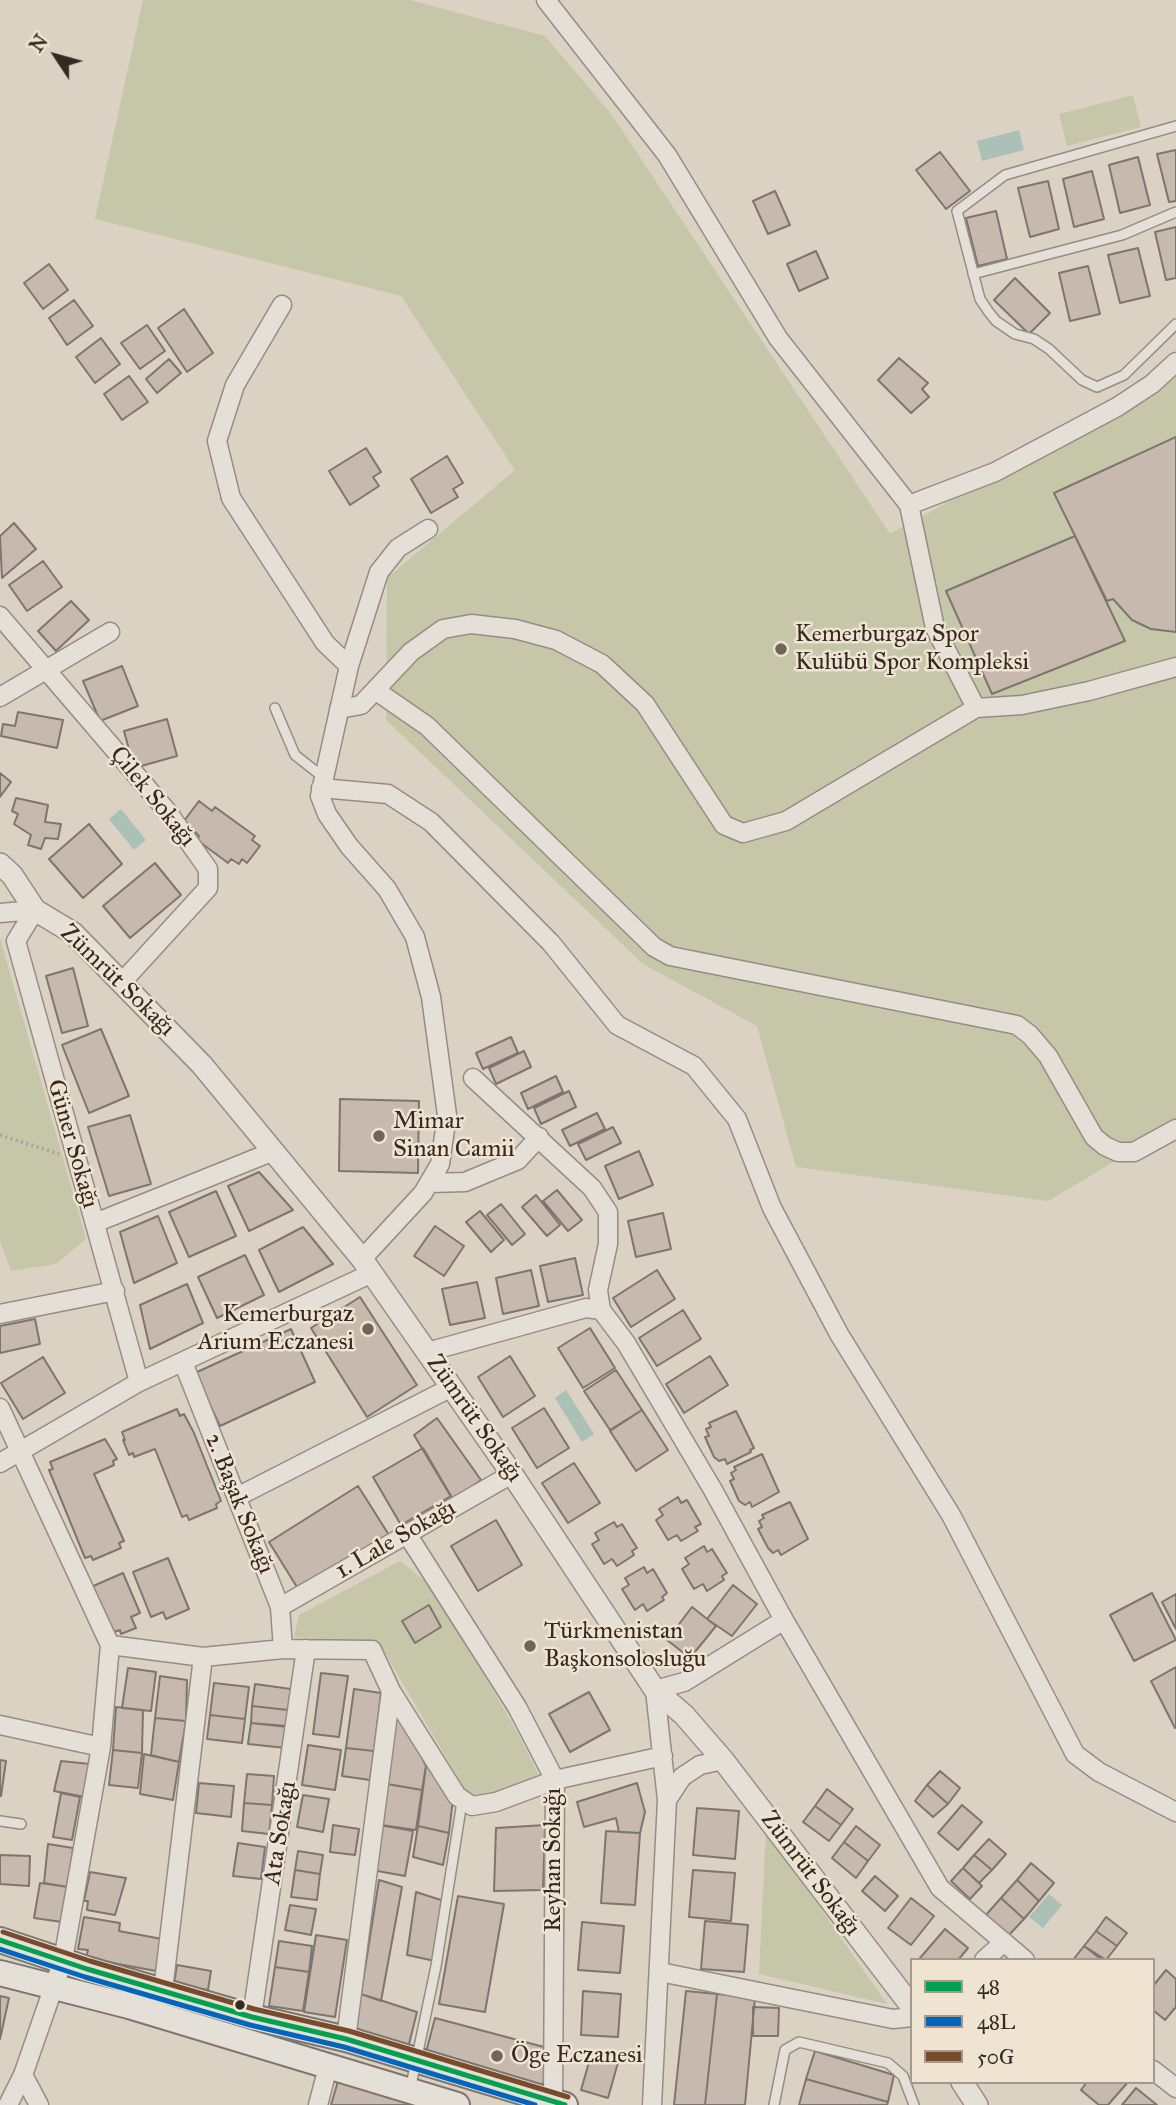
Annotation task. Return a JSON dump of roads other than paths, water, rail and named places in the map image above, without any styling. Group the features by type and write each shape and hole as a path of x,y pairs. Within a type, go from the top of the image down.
{"main road":[{"path":"0,1940 252,2017 346,2039 559,2103"},
{"path":"0,1973 129,2006 457,2105"}],"street":[{"path":"546,0 667,155 778,338 909,505 934,628 976,708"},
{"path":"282,305 235,385 217,441 231,498 325,643 349,666"},
{"path":"909,505 995,472 1117,407 1152,384 1176,362"},
{"path":"0,1462 19,1454 139,1382 183,1362 367,1266 429,1183 440,1164 447,1115 431,997 415,937 387,888 349,846 327,814 320,796 349,666 382,565 398,548 428,530"},
{"name":"Çilek Sokağı","path":"0,615 167,811 208,869 208,888 123,981"},
{"path":"339,709 361,705 411,652 443,629 471,624 515,629 556,640 602,664 645,704 724,825 743,833 786,821 976,708 1022,705 1089,691 1176,667"},
{"path":"0,697 110,632"},
{"path":"375,691 427,726 644,937 670,956 1017,1026 1030,1035 1048,1056 1094,1137 1105,1146 1118,1152 1134,1152 1176,1129"},
{"path":"322,782 388,794 431,822 551,943 617,1025 694,1066 737,1119 772,1208 839,1334 951,1515 1075,1754 1099,1772 1176,1812"},
{"name":"Zümrüt Sokağı","path":"0,864 12,875 35,910 73,933 123,981 202,1065 367,1266 512,1474 655,1690 684,1715 723,1760 910,2004"},
{"path":"0,913 35,910"},
{"path":"16,941 35,910"},
{"name":"Güner Sokağı","path":"0,918 16,941 139,1382"},
{"path":"473,1078 593,1188 608,1212 608,1244 598,1290 601,1310 626,1343 713,1490 784,1620 940,1888 1023,1958"},
{"path":"429,1183 465,1182 518,1160 539,1137"},
{"path":"94,1223 274,1151"},
{"path":"0,1314 115,1291"},
{"path":"427,1352 586,1308 601,1310"},
{"name":"2. Başak Sokağı","path":"183,1362 280,1607 282,1649"},
{"path":"236,1497 452,1387"},
{"path":"0,1408 19,1454 110,1645 101,1747 63,1960 23,2075 8,2105"},
{"name":"1. Lale Sokağı","path":"280,1607 512,1474"},
{"name":"Reyhan Sokağı","path":"407,1534 517,1707 555,1780 559,2103"},
{"path":"652,2105 667,1800 655,1690 684,1682 784,1620"},
{"path":"110,1645 204,1657 282,1649 372,1650 391,1691 462,1802 472,1806 496,1802 555,1780 663,1756"},
{"name":"Ata Sokağı","path":"252,2017 306,1649"},
{"path":"163,1990 204,1657"},
{"path":"346,2039 391,1691"},
{"path":"0,1725 101,1747"},
{"path":"667,1800 682,1777 700,1765 723,1760"},
{"path":"986,1958 1004,1942"},
{"path":"660,1972 893,2019 910,2017"},
{"path":"318,2105 328,2067"},
{"path":"1155,2072 1176,2088"},
{"path":"23,2075 39,2105"},
{"path":"963,2084 977,2105"}],"lane":[{"path":"1176,126 1005,175 972,196 957,211 980,299 996,321 1016,334 1042,344 1082,380 1097,387 1124,375 1176,324"},
{"path":"973,274 1122,235 1176,212"},
{"path":"275,708 295,755 322,782"},
{"path":"410,2091 436,1966 462,1802"},
{"path":"0,1821 21,1824"},
{"path":"774,2105 785,2050 799,2042 888,2063 903,2077 914,2105"}],"place":[{"name":"Kemerburgaz Spor Kulübü Spor Kompleksi","path":"781,649"},
{"name":"Mimar Sinan Camii","path":"379,1136"},
{"name":"Kemerburgaz Arium Eczanesi","path":"368,1329"},
{"name":"Türkmenistan Başkonsolosluğu","path":"530,1646"},
{"name":"Öge Eczanesi","path":"497,2056"}]}
